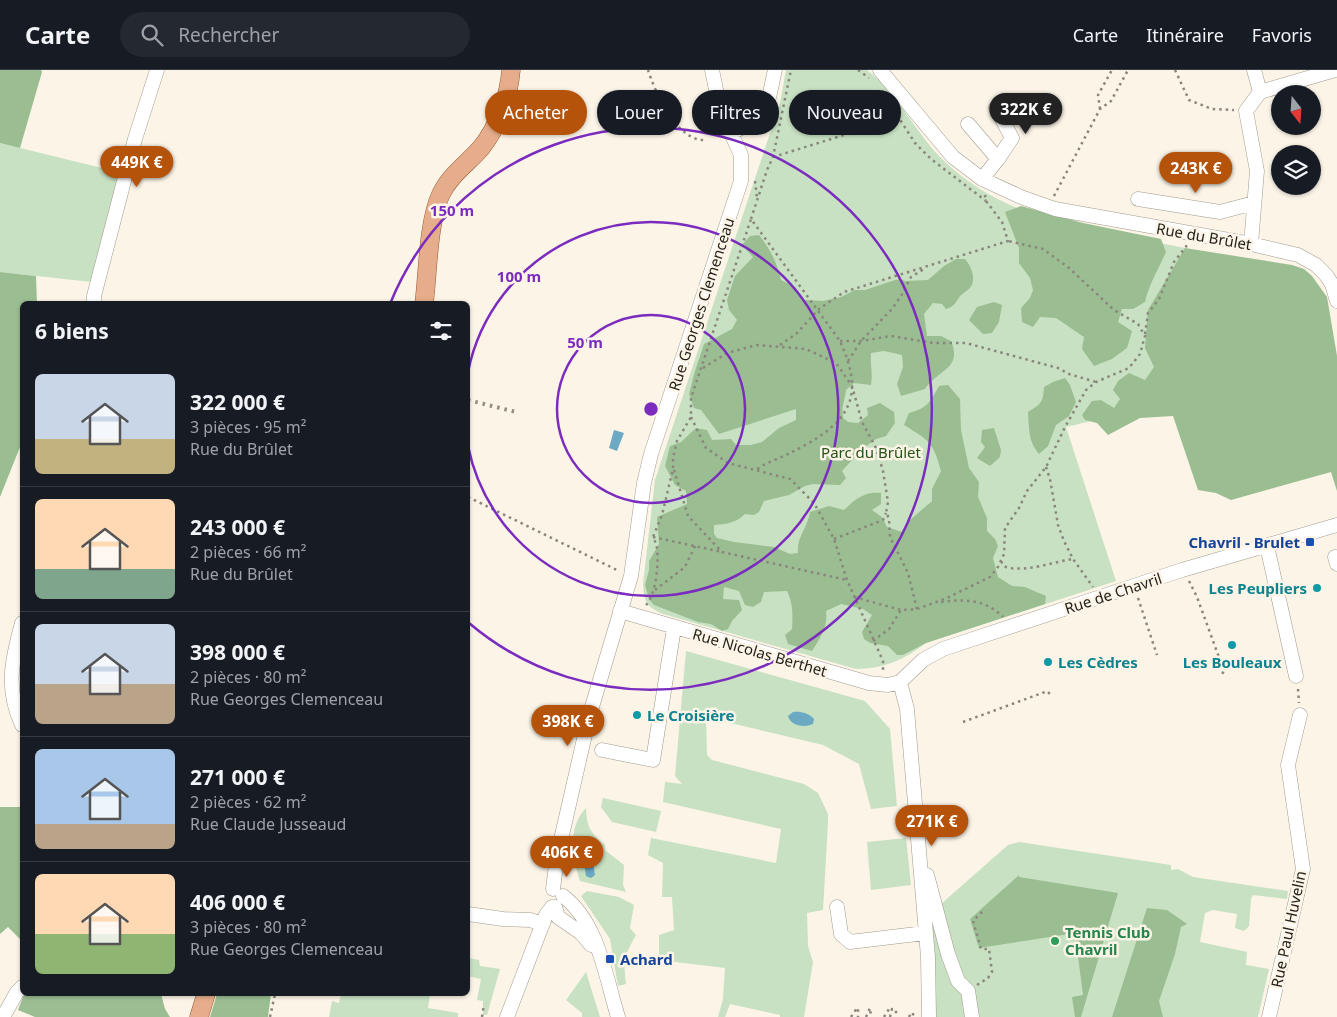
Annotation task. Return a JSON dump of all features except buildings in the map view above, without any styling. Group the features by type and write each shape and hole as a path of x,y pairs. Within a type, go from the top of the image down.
{"main road":[{"path":"424,301 434,214 441,193 460,168 481,147 497,122 510,84 511,70"},
{"path":"199,1017 205,996"}],"street":[{"path":"94,301 135,139 157,70"},
{"name":"Rue Georges Clemenceau","path":"712,70 716,90"},
{"path":"771,90 775,70"},
{"name":"Rue du Brûlet","path":"880,70 953,157 982,179 1021,197 1049,207 1251,244 1298,255 1316,265 1326,275 1332,284 1337,301"},
{"path":"1254,70 1260,92"},
{"path":"1251,244 1257,171 1246,111 1260,92 1335,70"},
{"path":"982,179 1012,138 996,108"},
{"path":"968,124 998,159"},
{"name":"Rue Georges Clemenceau","path":"507,1017 546,916 556,900 557,857 589,717 631,576 644,483 651,454 742,180 741,155 731,135"},
{"path":"1138,199 1220,212 1254,203"},
{"name":"Rue de Chavril","path":"900,682 923,660 934,653 1182,570 1337,524"},
{"path":"1267,546 1296,676"},
{"name":"Rue Nicolas Berthet","path":"620,612 876,685 900,682"},
{"path":"602,750 653,760 674,628"},
{"path":"20,631 11,675 12,696 20,719"},
{"path":"900,682 907,709 928,957 929,1017"},
{"name":"Rue Paul Huvelin","path":"1269,1017 1303,869 1288,765 1300,715"},
{"path":"920,867 926,874 948,954 958,981 968,991 972,1017"},
{"path":"601,959 581,933 558,916 556,900 570,901 588,926 597,944 618,1017"},
{"path":"837,907 841,934 850,942 925,933"},
{"path":"470,914 503,919 530,920 543,924"},
{"path":"3,1017 20,989"}],"path":[{"path":"648,70 656,94 675,124 697,140 704,140"},
{"path":"791,70 773,157 766,170 691,398 691,417 706,448 728,463 790,479 814,503 834,539 847,580 882,661 884,671 877,674 876,685"},
{"path":"1100,109 1098,95 1112,70"},
{"path":"1049,207 1100,109 1111,101 1128,70"},
{"path":"1176,70 1188,100 1212,109 1246,111"},
{"path":"773,157 845,135"},
{"path":"754,175 757,200"},
{"path":"982,179 986,201 1002,222 1008,240"},
{"path":"751,219 819,309 840,341 848,362 852,386 862,422 876,448 884,471 888,502 883,520 834,539"},
{"path":"854,597 901,610 917,609 937,602 990,577 998,567 1004,554 1005,528 1026,491 1046,467 1065,427 1086,390 1096,382 1130,368 1140,354 1145,336 1148,312 1159,299 1174,262 1195,234"},
{"path":"779,346 796,334 819,309 844,292 1008,240 1043,249 1069,268 1114,310 1138,324 1145,336"},
{"path":"848,362 860,341 902,296 911,277 930,265"},
{"path":"840,341 860,341 891,336 933,343 966,343 1058,368 1069,374 1096,382"},
{"path":"702,368 727,353 757,345 806,349 836,362 852,386 847,411 830,428 789,454 762,465 756,470"},
{"path":"642,605 648,604 654,591 658,548 653,537 662,515 673,469 673,458 677,441 691,417"},
{"path":"1046,467 1058,525 1073,559 1091,583 1098,598"},
{"path":"673,469 688,516 722,552"},
{"path":"470,498 621,572"},
{"path":"886,513 889,518 890,537 908,573 917,609"},
{"path":"653,537 847,580"},
{"path":"654,591 685,567 695,546"},
{"path":"1001,561 1006,567 1010,568 1031,567 1073,559"},
{"path":"1182,570 1185,580 1190,581 1224,671 1220,677"},
{"path":"1134,586 1157,655"},
{"path":"937,602 954,600 978,602 994,608 1005,619 1008,628"},
{"path":"873,641 889,629 901,610"},
{"path":"1296,676 1300,715"},
{"path":"962,722 1047,691 1050,694"},
{"path":"968,991 988,978 992,972 989,949 981,949 973,921 984,910"},
{"path":"270,1017 275,996"},
{"path":"482,1017 484,1004"},
{"path":"851,1017 856,1008 858,1008 858,1017"},
{"path":"866,1017 871,1008 871,1017"},
{"path":"884,1017 889,1009 892,1009"},
{"path":"890,1017 892,1009"},
{"path":"892,1009 896,1010 896,1017"},
{"path":"909,1017 913,1013 913,1017"}],"green space":[{"path":"0,70 41,70 42,72 20,148 0,143"},
{"name":"Parc du Brûlet","path":"786,70 867,70 887,90 789,90 789,135 901,135 901,108 940,157 966,179 994,197 1054,221 1185,248 1210,393 1066,427 1116,581 926,643 901,659 866,669 856,669 663,614 649,606 645,599 643,584 655,480 769,135 779,135 780,103"},
{"path":"0,143 122,173 92,282 0,272"},
{"path":"1021,206 1083,223 1161,239 1166,252 1145,302 1133,309 1122,309 1118,322 1132,331 1127,348 1112,359 1094,366 1082,349 1084,337 1056,318 1040,317 1033,327 1022,322 1021,308 1030,298 1033,290 1030,278 1019,263 1019,248 1005,212"},
{"path":"759,235 773,256 781,280 795,287 804,300 823,301 841,297 855,290 865,290 901,279 905,281 928,280 944,266 956,259 965,259 971,269 973,281 970,288 951,307 946,309 942,304 933,303 924,314 927,336 941,336 951,341 954,350 954,358 951,363 925,389 901,396 897,384 903,367 902,355 884,351 871,353 871,385 854,383 846,390 843,418 848,422 858,423 868,415 867,408 880,403 894,412 895,423 886,436 876,439 865,447 842,471 846,478 840,485 813,484 805,486 789,495 764,501 759,512 754,515 745,514 734,521 714,525 714,534 717,538 774,547 790,554 798,553 800,537 810,512 829,506 844,510 852,502 870,493 881,493 881,504 872,510 882,517 887,527 902,532 910,520 932,501 932,489 941,471 933,448 929,443 904,425 909,413 928,404 939,386 948,385 960,399 961,430 969,468 979,482 978,497 987,518 987,531 995,539 998,546 993,558 998,577 1012,586 1025,587 1046,596 1045,604 926,643 903,655 897,655 888,646 870,643 864,639 862,632 872,615 863,609 841,604 826,611 825,627 812,651 788,644 785,635 792,629 792,614 787,591 764,592 761,602 753,607 745,605 739,591 724,587 723,599 739,600 742,610 732,621 728,629 722,631 711,624 698,622 654,605 649,599 645,585 649,561 659,544 657,517 687,504 686,491 675,485 665,466 670,446 681,442 696,428 707,430 712,440 731,439 736,445 751,445 762,442 779,428 796,420 796,409 719,434 701,410 694,408 689,394 704,344 732,329 737,320 729,310 727,300 735,276 753,257 742,245 750,236"},
{"path":"1185,248 1292,265 1304,269 1312,276 1327,297 1337,356 1337,491 1331,472 1231,500 1216,493 1198,490 1173,416 1140,418 1108,435 1097,423 1085,420 1082,415 1092,401 1101,400 1114,408 1120,399 1113,390 1118,381 1129,373 1145,380 1154,367 1145,348 1148,310"},
{"path":"0,272 36,276 37,301 20,301 20,447 0,497"},
{"path":"994,302 1002,305 999,322 992,333 983,334 969,320 977,307"},
{"path":"1065,378 1070,385 1076,402 1069,416 1056,425 1048,446 1039,454 1031,439 1028,412 1040,402 1043,397 1044,387"},
{"path":"994,428 1001,450 1000,457 990,466 977,458 985,447 981,442 982,430"},
{"path":"686,651 865,701 890,729 897,806 871,809 859,764 823,745 706,717 707,755 712,760 804,784 818,793 828,814 823,910 807,913 808,946 813,962 804,1017 780,1017 780,1015 730,1004 725,1017 718,1017 723,999 725,968 659,960 659,935 674,930 672,897 662,897 663,863 648,855 651,838 776,863 781,829 663,802 665,782 682,784 675,776"},
{"path":"603,798 661,811 656,832 612,822 601,807"},
{"path":"0,807 20,807 20,939 8,927 0,934"},
{"path":"586,808 588,825 593,833 605,845 605,850 624,865 623,885 626,892 580,881 573,853 573,843 576,824"},
{"path":"906,838 911,885 871,890 867,842"},
{"name":"Tennis Club Chavril","path":"1019,842 1171,865 1171,870 1178,869 1193,877 1288,891 1287,899 1253,895 1249,926 1244,931 1235,928 1237,914 1213,910 1205,913 1200,942 1247,952 1246,965 1269,969 1258,1017 936,1017 934,964 925,882 941,904 1008,845"},
{"path":"1019,875 1019,877 1118,893 1081,1017 1075,1017 1072,997 1083,995 1075,933 979,948 970,919"},
{"path":"587,891 619,897 634,905 630,928 636,935 625,958 626,984 618,986 610,939 581,896"},
{"path":"1147,908 1167,910 1187,924 1181,927 1175,954 1159,1001 1163,1017 1112,1017"},
{"path":"470,958 479,960 480,966 500,969 487,1015 483,1015 483,1001 477,1000 481,979 470,976"},
{"path":"586,972 600,1017 582,1017 582,1013 566,1000"},
{"path":"23,996 162,996 165,1009 170,1017 35,1017 18,1010"},
{"path":"216,996 271,996 268,1017 210,1017"},
{"path":"341,996 430,996 428,1008 458,1013 458,1017 329,1017 332,1001 339,1003"}],"water":[{"path":"614,430 624,433 617,451 609,448"},
{"path":"793,712 810,715 814,719 813,724 802,726 795,724 788,716"},
{"path":"592,856 595,875 591,878 586,876 583,857"}],"railway":[{"path":"470,400 516,412"}],"place":[{"name":"Chavril - Brulet","path":"1310,542"},
{"name":"Les Peupliers","path":"1317,588"},
{"name":"Les Bouleaux","path":"1232,645"},
{"name":"Les Cèdres","path":"1048,662"},
{"name":"Le Croisière","path":"637,715"},
{"name":"Tennis Club Chavril","path":"1055,941"},
{"name":"Achard","path":"610,959"}]}
